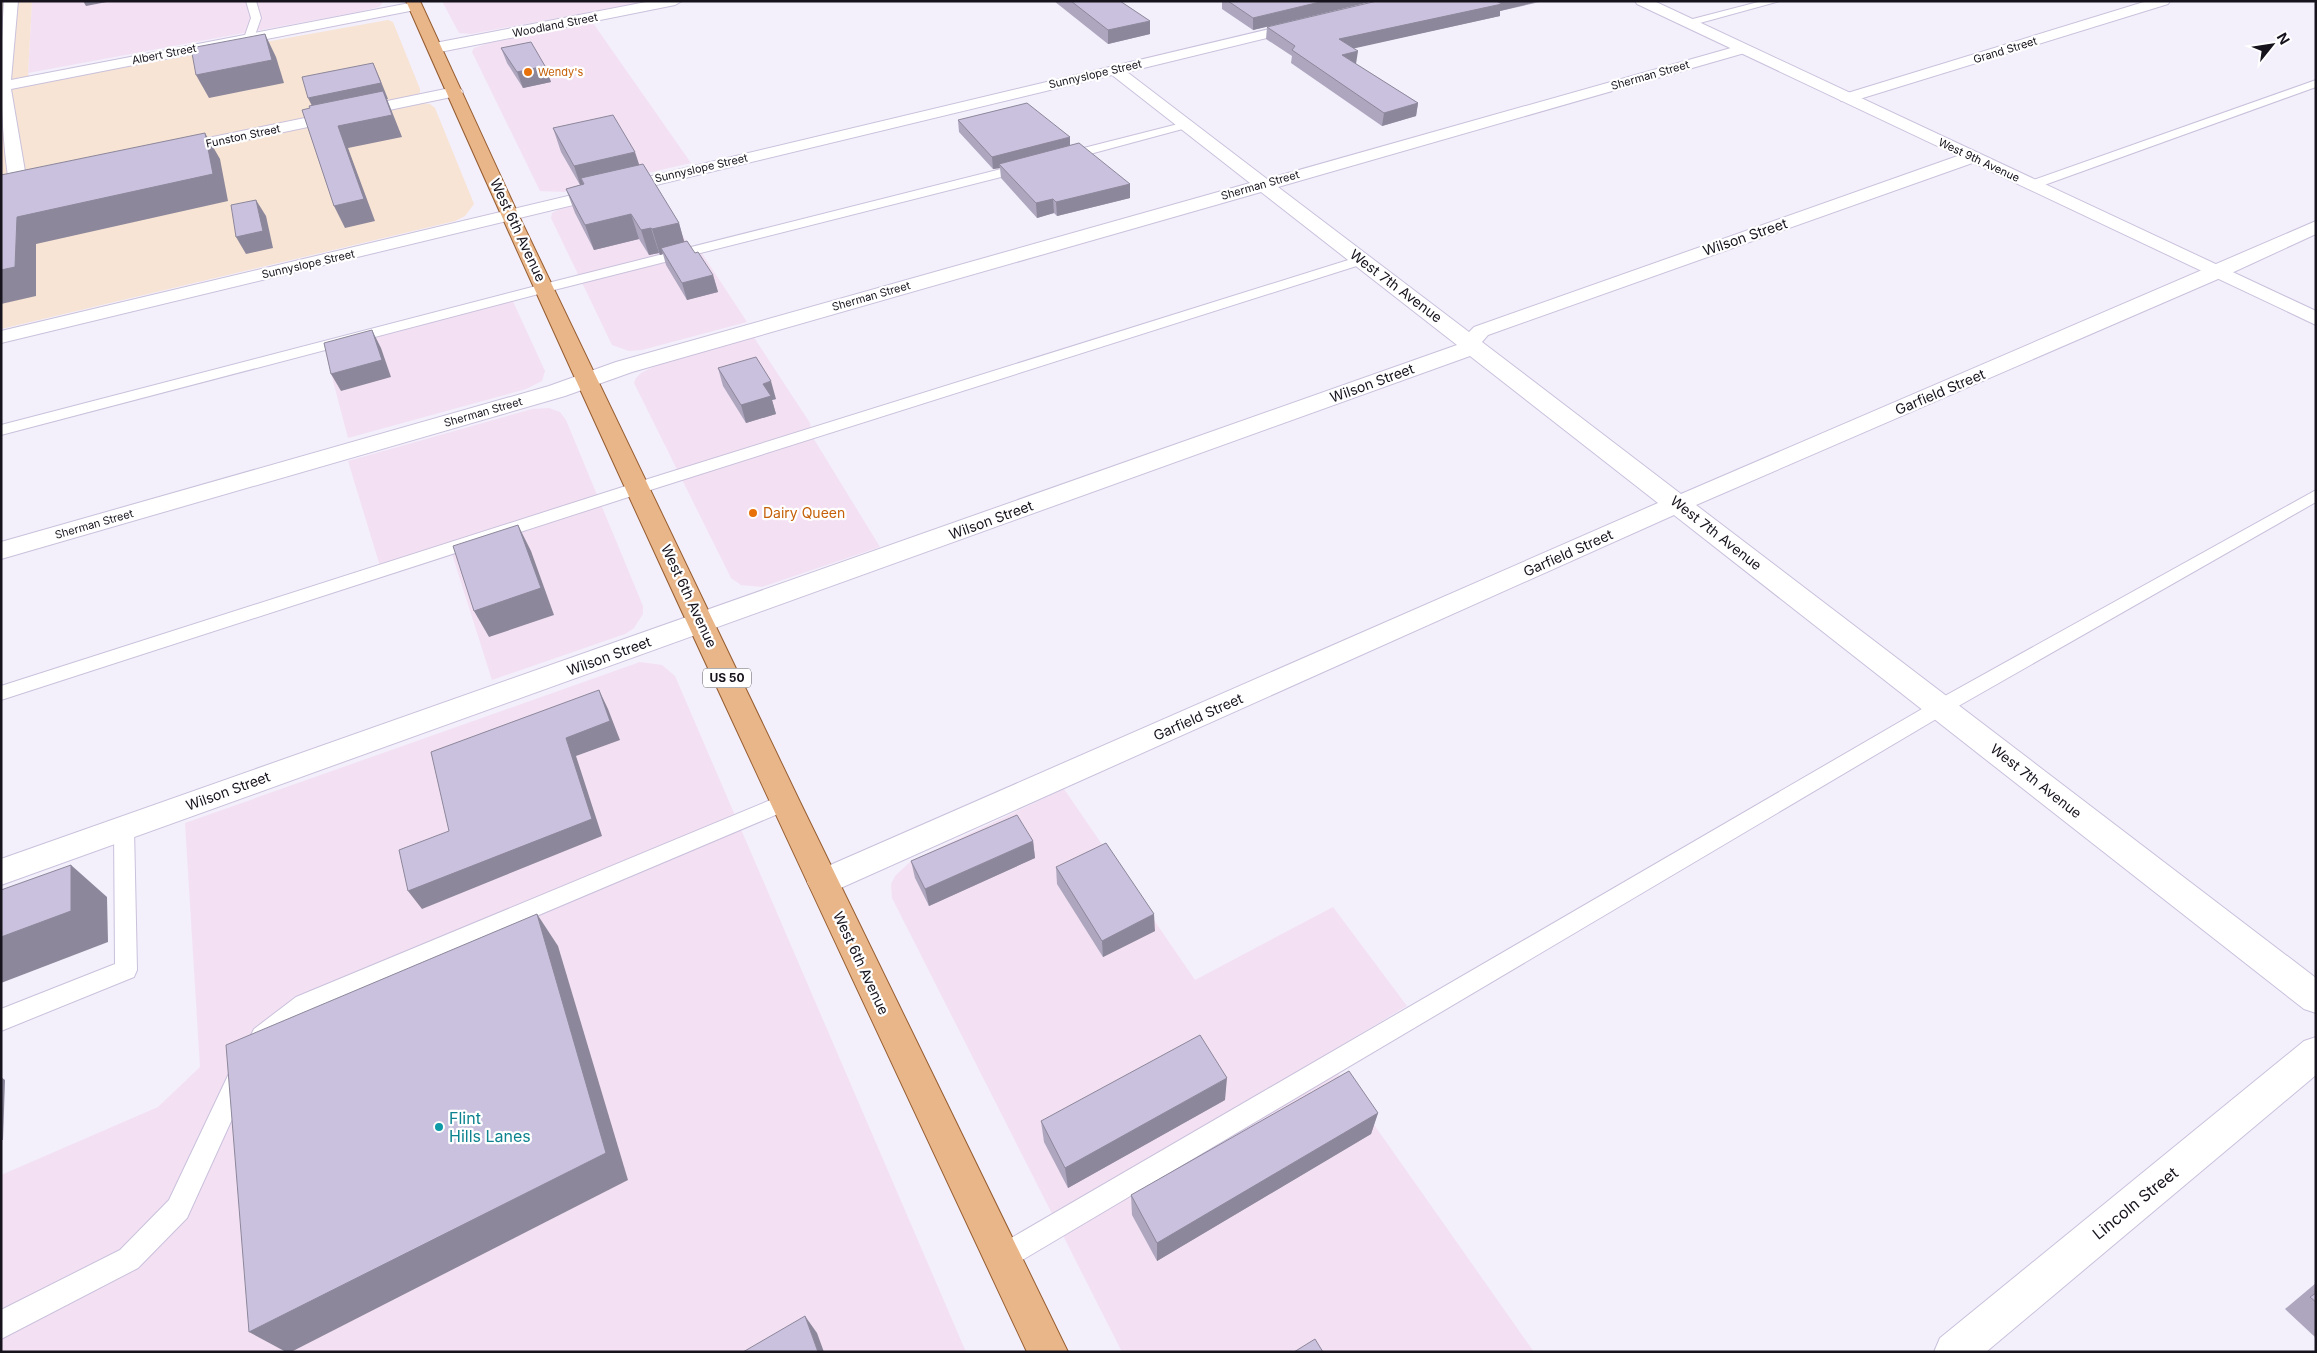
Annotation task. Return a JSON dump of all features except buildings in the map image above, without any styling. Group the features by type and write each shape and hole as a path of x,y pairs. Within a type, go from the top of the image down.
{"main road":[{"name":"West 6th Avenue","path":"414,4 509,214 785,802 1048,1352"}],"street":[{"path":"12,1 2,86 10,184 37,179"},
{"name":"Woodland Street","path":"435,48 675,1"},
{"name":"West 9th Avenue","path":"1642,1 2316,319"},
{"name":"Grand Street","path":"1847,98 2163,1"},
{"name":"Albert Street","path":"2,86 414,4"},
{"name":"Sunnyslope Street","path":"1,337 1316,22"},
{"name":"Sherman Street","path":"1,551 557,391 624,367 1742,49"},
{"name":"West 7th Avenue","path":"1115,70 2316,998"},
{"name":"Funston Street","path":"154,154 455,92"},
{"name":"Wilson Street","path":"1,872 1463,351 1472,344 1475,336 1481,331 1972,157"},
{"name":"Garfield Street","path":"823,882 1678,504 2218,272 2316,227"},
{"name":"Lincoln Street","path":"1954,1352 2316,1052"}],"lane":[{"path":"249,38 256,18 252,1"},
{"path":"1689,24 1775,1"},
{"path":"2032,185 2316,83"},
{"path":"1055,159 1186,125"},
{"path":"1,430 545,288 1036,164"},
{"path":"1,693 638,488 1361,260"},
{"path":"1003,1257 1941,707 2316,495"},
{"path":"1,1325 129,1259 178,1209 255,1042 304,1004 785,802"},
{"path":"1,1020 126,970 124,828"}],"shaded area":[{"path":"1,1 32,1 28,73 31,84 388,20 393,22 420,93 413,96 1,180"},
{"path":"32,1 384,1 379,7 358,12 28,73"},
{"path":"442,1 637,1 638,3 471,34 459,33"},
{"path":"593,23 691,163 564,192 540,191 472,52 474,48 489,43"},
{"path":"422,103 430,104 435,108 474,204 465,216 455,221 1,329 1,191"},
{"path":"652,186 688,244 701,252 747,322 642,350 629,351 612,345 551,218 552,213 562,208"},
{"path":"510,295 545,371 542,381 526,389 348,438 323,343"},
{"path":"753,336 810,423 812,436 880,547 762,587 741,585 731,578 634,383 641,373 655,366"},
{"path":"549,408 560,412 566,420 643,606 643,614 634,628 625,634 492,680 452,554 383,576 348,461 532,409"},
{"path":"640,662 662,665 675,676 966,1352 1,1352 1,1175 158,1107 200,1067 185,823"},
{"path":"1064,789 1195,980 1333,907 1407,1006 1325,1055 1534,1352 1122,1352 892,898 891,884 895,876 911,861"}],"place":[{"name":"Wendy's","path":"528,72"},
{"name":"Dairy Queen","path":"753,513"},
{"name":"Flint Hills Lanes","path":"439,1127"}]}
